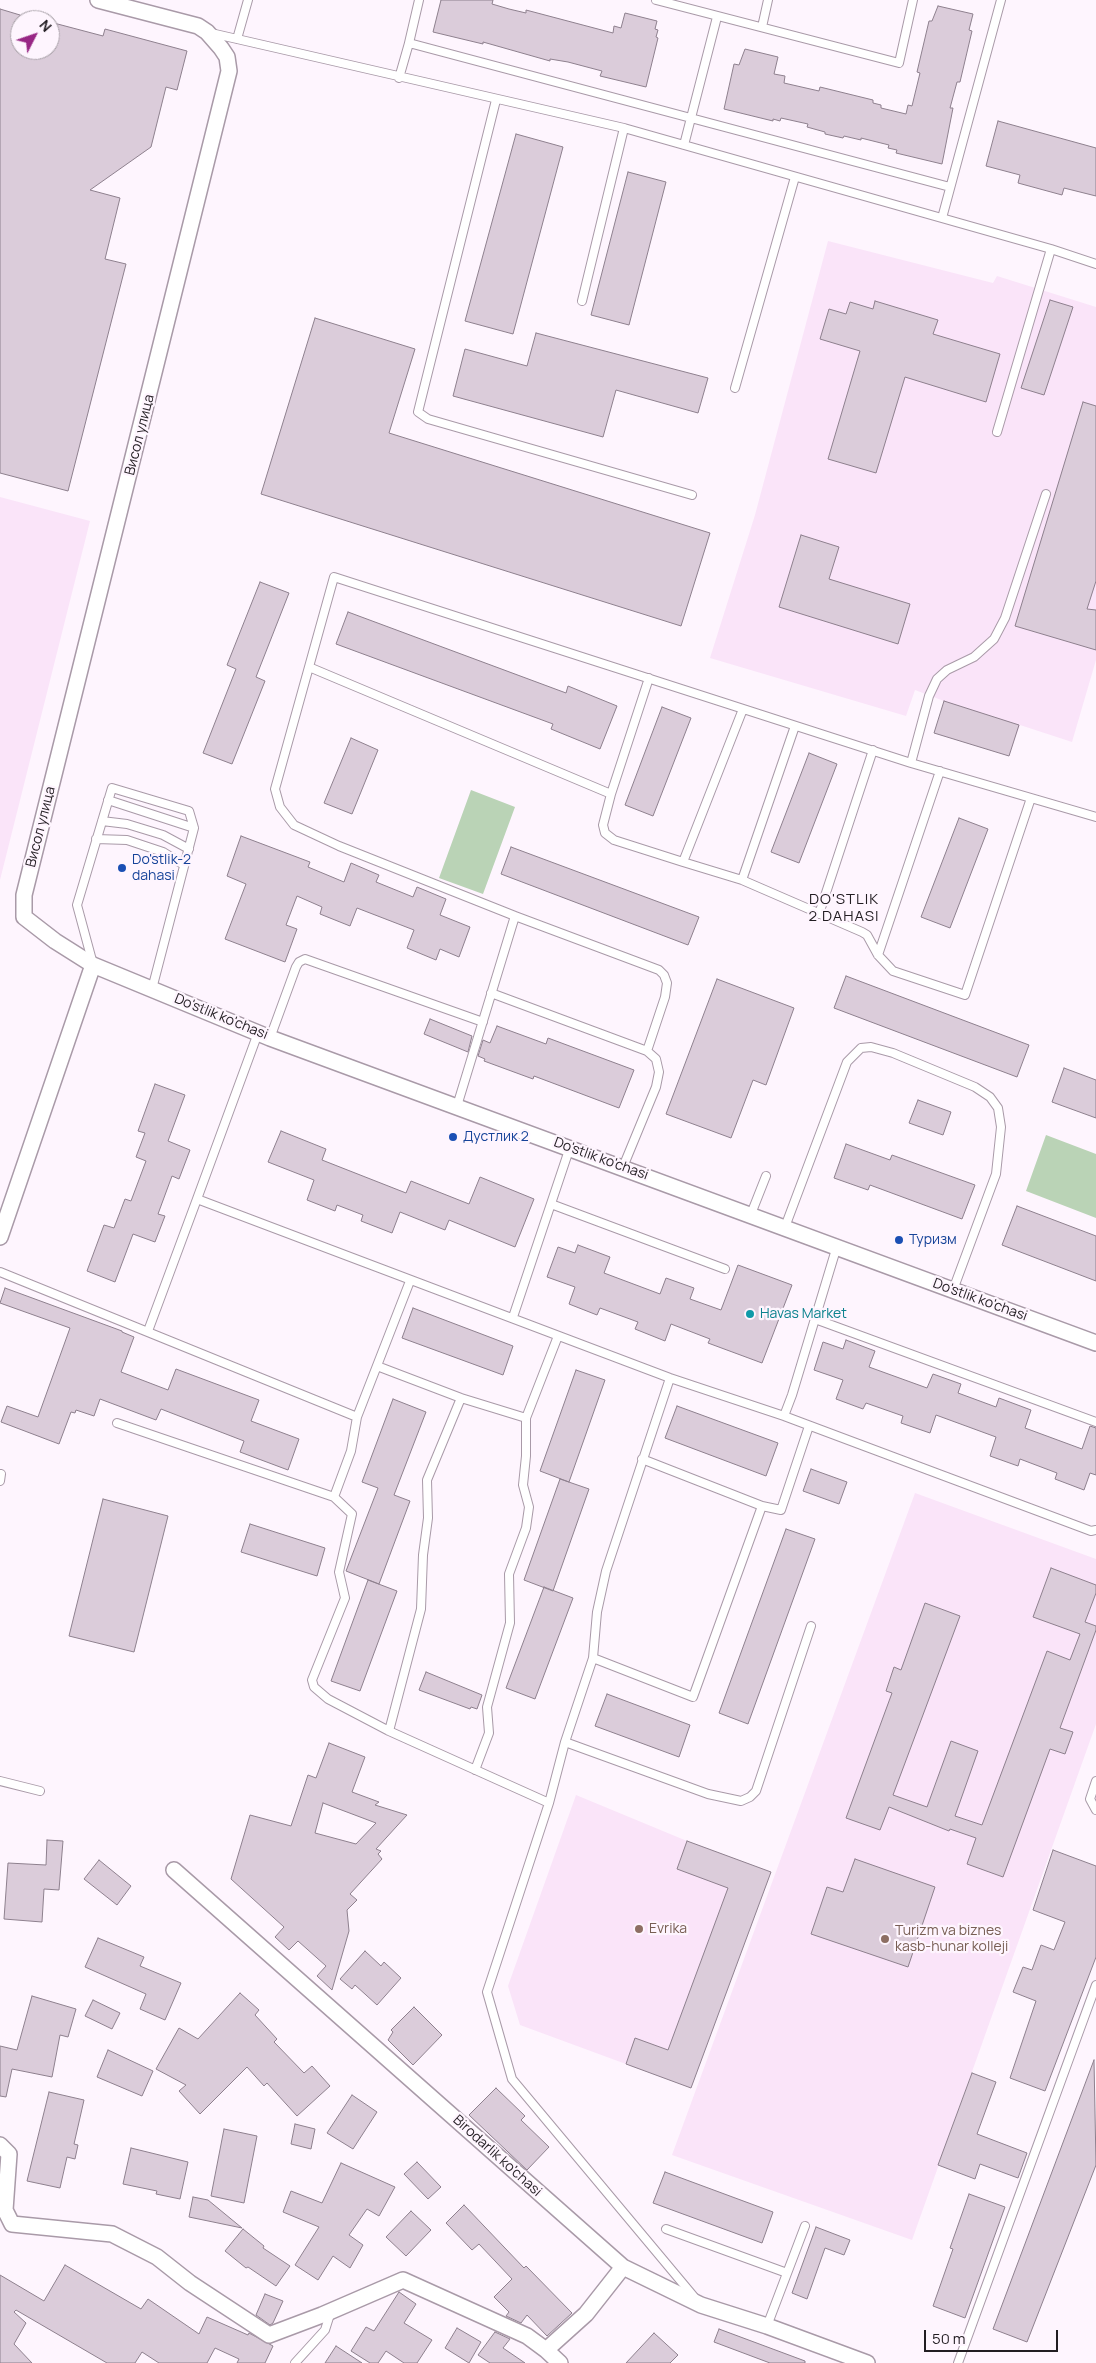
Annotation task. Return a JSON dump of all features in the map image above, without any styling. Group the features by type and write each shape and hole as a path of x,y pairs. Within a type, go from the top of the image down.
{"street":[{"name":"Висол улица","path":"55,940 24,917 24,896 227,86 229,71 227,57 207,32 198,26 98,0"},
{"name":"Do'stlik ko'chasi","path":"55,940 93,965 264,1035 1096,1343"},
{"path":"0,1237 93,965"},
{"name":"Birodarlik ko'chasi","path":"174,1870 623,2267 701,2305 767,2326 867,2363"},
{"path":"0,2144 9,2154 5,2210 12,2224 112,2234 157,2257 190,2283 269,2335 403,2280 527,2336 560,2363"},
{"path":"546,2350 586,2314 623,2267"}],"lane":[{"path":"237,39 248,0"},
{"path":"398,78 410,43 419,0"},
{"path":"656,0 899,63 912,0"},
{"path":"762,27 768,0"},
{"path":"942,218 1000,0"},
{"path":"684,145 717,17"},
{"path":"207,32 398,78 624,128 1051,249 1096,264"},
{"path":"410,43 950,187"},
{"path":"496,100 418,412 428,419 692,495"},
{"path":"582,301 624,128"},
{"path":"735,388 795,177"},
{"path":"997,432 1051,249"},
{"path":"911,763 929,696 937,679 947,670 981,651 994,639 1006,618 1046,494"},
{"path":"647,1051 665,997 667,983 664,975 659,970 515,916 321,838 294,825 280,807 275,789 334,578 911,763 1096,817"},
{"path":"309,667 611,794"},
{"path":"648,678 602,825 605,832 614,840 742,880 867,935 878,955 893,970 965,995 1031,798"},
{"path":"683,862 743,709"},
{"path":"742,880 795,726"},
{"path":"819,914 872,750"},
{"path":"878,955 940,771"},
{"path":"93,965 77,905 112,788 189,811 194,828 152,989"},
{"path":"108,800 194,828"},
{"path":"102,821 127,824 164,835 189,849"},
{"path":"96,840 127,840 163,852 184,865"},
{"path":"457,1106 515,916"},
{"path":"148,1331 197,1199 264,1035 299,962 305,960 483,1022"},
{"path":"491,993 647,1051 659,1064 656,1087 623,1167"},
{"path":"785,1227 847,1062 861,1048 872,1047 893,1053 975,1087 990,1096 998,1108 1001,1127 996,1174 953,1290"},
{"path":"514,1317 570,1147"},
{"path":"750,1214 766,1176"},
{"path":"197,1199 410,1280 514,1317 558,1336 670,1378 784,1416 1091,1531 1096,1530"},
{"path":"551,1204 724,1270"},
{"path":"784,1416 792,1396 837,1246"},
{"path":"0,1272 357,1417"},
{"path":"334,1497 351,1451 357,1417 410,1280"},
{"path":"815,1319 1096,1422"},
{"path":"475,1770 489,1733 487,1707 510,1623 509,1574 526,1528 529,1507 523,1485 526,1456 526,1418 558,1336"},
{"path":"377,1366 461,1398 526,1418"},
{"path":"670,1378 606,1571 597,1612 593,1658 565,1742 550,1803 487,1992 512,2079 701,2305"},
{"path":"389,1732 421,1609 423,1555 428,1518 427,1480 461,1398"},
{"path":"117,1423 334,1497 352,1514 339,1572 345,1598 312,1680 314,1687 328,1699 389,1732 550,1803"},
{"path":"642,1459 762,1506 781,1510 809,1426"},
{"path":"593,1658 693,1697 762,1506"},
{"path":"565,1742 708,1794 741,1801 750,1797 756,1791 811,1626"},
{"path":"0,1781 40,1791"},
{"path":"1096,1781 1090,1799 1096,1810"},
{"path":"958,2363 1096,1985"},
{"path":"767,2326 804,2226"},
{"path":"666,2229 787,2274"},
{"path":"295,2363 325,2330 331,2311"}],"shaded area":[{"path":"828,241 993,283 997,276 1096,307 1096,660 1072,742 1020,725 1009,756 934,733 944,701 915,690 906,716 710,658 755,515"},
{"path":"0,497 90,521 0,880"},
{"name":"Turizm va biznes kasb-hunar kolleji","path":"915,1493 1096,1559 1096,1724 912,2240 672,2155"},
{"name":"Evrika","path":"576,1795 687,1841 771,1872 691,2088 520,2025 508,1986"}],"green space":[{"path":"471,790 515,807 483,894 439,878"},
{"path":"1046,1135 1096,1154 1096,1218 1026,1191"}],"building":[{"path":"441,0 493,0 492,4 509,9 526,13 526,10 613,33 614,26 621,28 625,13 657,21 655,29 658,30 656,37 658,38 646,87 600,76 602,71 568,62 550,59 550,61 483,42 483,44 433,32"},
{"path":"938,6 973,14 969,30 972,31 960,82 957,82 950,108 953,108 942,164 896,153 897,150 888,148 889,145 861,138 861,140 825,134 825,132 807,127 808,124 781,118 780,121 773,119 773,121 724,109 734,64 739,65 745,49 778,57 774,74 785,76 784,83 819,91 820,87 873,100 873,103 881,105 881,108 906,114 908,105 912,106 920,73 917,72 929,21 932,21"},
{"path":"0,9 10,12 10,60 60,60 60,25 103,36 105,29 187,51 177,90 166,87 151,147 90,190 120,198 105,259 126,264 68,491 0,473"},
{"path":"998,121 1096,148 1096,196 1064,188 1062,195 1018,183 1020,175 986,166"},
{"path":"516,134 563,147 513,334 465,321"},
{"path":"628,172 666,182 629,325 591,315"},
{"path":"1050,300 1073,307 1044,395 1021,388"},
{"path":"875,301 938,320 933,334 1000,354 986,402 905,377 876,473 828,459 860,351 820,339 829,309 846,314 850,302 873,309"},
{"path":"315,318 415,349 389,433 710,533 681,626 261,494"},
{"path":"536,333 708,378 698,413 616,390 603,437 453,396 465,349 527,366"},
{"path":"1083,402 1096,406 1096,581 1087,609 1096,610 1096,650 1015,626"},
{"path":"801,535 839,547 829,579 910,604 898,644 779,607"},
{"path":"260,582 289,593 256,677 265,681 232,764 203,753 236,669 227,665"},
{"path":"348,612 566,693 568,686 617,706 600,749 551,729 553,724 336,644"},
{"path":"944,701 1019,725 1009,756 934,733"},
{"path":"662,707 691,718 653,816 625,805"},
{"path":"351,738 378,750 352,814 324,803"},
{"path":"809,753 837,764 799,863 771,852"},
{"path":"959,818 988,829 950,928 921,917"},
{"path":"241,836 310,862 308,867 344,882 351,863 379,875 376,882 413,897 417,887 446,899 440,915 470,927 459,957 440,949 436,960 407,948 414,930 357,908 350,926 320,914 322,907 297,896 286,925 297,929 285,962 225,939 246,884 227,876"},
{"path":"511,847 699,917 688,945 501,874"},
{"path":"846,976 1029,1045 1017,1077 834,1008"},
{"path":"717,979 794,1008 766,1085 753,1080 731,1138 666,1114"},
{"path":"430,1019 472,1036 468,1052 424,1034"},
{"path":"497,1026 546,1044 548,1038 634,1070 619,1108 534,1076 533,1079 484,1061 485,1059 478,1056 483,1040 490,1043"},
{"path":"1064,1068 1096,1080 1096,1118 1052,1102"},
{"path":"155,1084 185,1095 168,1141 190,1150 179,1179 172,1176 158,1214 165,1216 155,1242 133,1234 115,1282 87,1271 104,1225 114,1228 125,1199 131,1201 146,1161 136,1157 145,1133 138,1131"},
{"path":"918,1100 951,1112 943,1135 909,1123"},
{"path":"281,1131 326,1149 322,1160 406,1193 411,1181 469,1204 480,1177 534,1199 515,1247 449,1220 445,1230 400,1212 392,1233 361,1221 363,1215 337,1205 335,1211 307,1200 314,1180 268,1162"},
{"path":"846,1144 890,1160 892,1155 975,1185 962,1219 870,1185 868,1190 834,1178"},
{"path":"1017,1206 1096,1236 1096,1281 1002,1245"},
{"path":"578,1245 610,1257 604,1273 660,1294 666,1278 694,1288 690,1299 721,1310 738,1265 792,1285 762,1363 708,1343 710,1339 671,1324 665,1341 635,1329 638,1322 600,1308 597,1315 569,1304 575,1287 547,1277 558,1247 575,1253"},
{"path":"5,1288 134,1337 121,1372 168,1390 176,1369 259,1400 251,1421 299,1439 288,1470 240,1452 244,1441 161,1409 156,1420 100,1399 94,1416 76,1410 75,1413 71,1412 59,1444 1,1422 7,1406 38,1417 70,1328 0,1303"},
{"path":"413,1308 513,1346 503,1375 402,1338"},
{"path":"846,1340 875,1351 869,1367 927,1388 933,1374 961,1384 958,1393 996,1407 999,1398 1031,1410 1025,1428 1082,1449 1090,1426 1096,1428 1096,1475 1090,1473 1084,1490 1055,1479 1057,1473 1020,1459 1018,1466 990,1456 996,1437 936,1415 930,1433 901,1423 903,1416 866,1403 863,1409 836,1399 843,1380 814,1370 823,1342 843,1349"},
{"path":"576,1370 605,1380 569,1482 540,1471"},
{"path":"393,1399 426,1412 394,1495 410,1501 379,1584 346,1571 378,1488 362,1482"},
{"path":"677,1406 778,1443 766,1476 665,1438"},
{"path":"811,1469 847,1482 839,1504 803,1491"},
{"path":"560,1479 589,1489 553,1591 524,1580"},
{"path":"103,1499 168,1516 134,1652 69,1636"},
{"path":"250,1524 325,1548 317,1576 241,1552"},
{"path":"786,1529 815,1539 748,1724 719,1713"},
{"path":"1051,1568 1096,1585 1096,1593 1085,1622 1096,1626 1096,1630 1060,1728 1073,1732 1065,1754 1050,1749 1003,1877 967,1864 976,1838 950,1829 949,1831 889,1807 880,1830 846,1818 892,1693 886,1691 894,1667 901,1670 925,1603 960,1616 893,1795 927,1807 951,1741 978,1751 955,1816 982,1825 1047,1651 1070,1660 1080,1634 1033,1617"},
{"path":"368,1580 397,1591 360,1691 331,1681"},
{"path":"544,1587 573,1598 535,1699 506,1688"},
{"path":"426,1672 482,1695 477,1709 471,1707 470,1709 419,1690"},
{"path":"607,1694 690,1725 679,1757 595,1726"},
{"path":"329,1743 365,1757 352,1792 379,1802 375,1805 407,1815 376,1849 381,1851 378,1854 382,1859 350,1894 357,1900 347,1910 349,1931 332,1990 317,1976 326,1966 298,1941 289,1950 275,1937 284,1927 231,1879 250,1815 291,1826 308,1775 316,1778","holes":["323,1803 376,1823 356,1844 315,1833"]},
{"path":"47,1840 63,1841 59,1890 44,1889 42,1922 4,1919 8,1863 46,1865"},
{"path":"687,1841 771,1872 691,2088 626,2064 635,2038 668,2050 728,1888 677,1869"},
{"path":"1053,1850 1096,1866 1096,1957 1045,2091 1010,2078 1036,2001 1013,1992 1023,1967 1032,1970 1041,1945 1054,1950 1065,1922 1033,1910"},
{"path":"855,1859 935,1887 908,1967 811,1934 827,1887 843,1892"},
{"path":"99,1860 131,1886 117,1905 84,1879"},
{"path":"98,1938 144,1957 140,1966 181,1983 165,2020 140,2009 146,1994 85,1967"},
{"path":"365,1951 381,1966 384,1962 401,1978 377,2005 355,1985 352,1989 340,1979"},
{"path":"240,1993 259,2010 255,2015 277,2039 274,2042 304,2073 312,2066 330,2086 297,2116 267,2083 264,2086 247,2067 200,2114 179,2091 186,2085 156,2069 179,2028 198,2039"},
{"path":"32,1996 76,2009 68,2037 60,2035 52,2077 12,2069 6,2097 0,2096 0,2046 17,2050"},
{"path":"93,2000 120,2013 112,2029 85,2016"},
{"path":"414,2007 442,2035 413,2065 388,2040 393,2032 391,2030"},
{"path":"108,2050 153,2071 142,2096 97,2077"},
{"path":"1094,2060 1096,2165 1027,2342 993,2329"},
{"path":"972,2073 996,2082 977,2134 1027,2153 1018,2178 980,2164 975,2179 938,2165"},
{"path":"496,2088 525,2116 521,2120 549,2147 527,2170 469,2115"},
{"path":"49,2092 84,2100 74,2144 78,2145 75,2159 67,2157 60,2188 27,2181"},
{"path":"352,2095 377,2112 353,2149 327,2133"},
{"path":"295,2124 315,2129 311,2149 291,2144"},
{"path":"224,2129 257,2136 244,2203 211,2196"},
{"path":"131,2148 188,2162 180,2199 156,2194 157,2191 123,2184"},
{"path":"417,2162 441,2187 428,2199 404,2174"},
{"path":"341,2163 395,2187 379,2216 367,2209 349,2235 363,2245 350,2268 333,2256 318,2280 295,2265 319,2227 283,2212 291,2191 322,2203"},
{"path":"665,2172 773,2212 762,2243 653,2203"},
{"path":"969,2194 1005,2207 965,2318 933,2306 953,2249 950,2248"},
{"path":"193,2197 208,2200 242,2228 189,2217"},
{"path":"464,2205 524,2268 526,2266 572,2313 547,2336 527,2315 521,2323 506,2316 509,2312 494,2297 512,2279 479,2244 472,2250 446,2223"},
{"path":"411,2211 431,2230 406,2256 386,2237"},
{"path":"816,2227 850,2240 844,2255 825,2248 807,2299 792,2293"},
{"path":"243,2229 264,2246 263,2248 290,2266 276,2286 248,2267 246,2268 225,2251"},
{"path":"65,2265 141,2309 148,2299 199,2334 207,2317 248,2335 249,2333 273,2346 265,2363 237,2363 239,2359 215,2348 207,2363 159,2363 142,2352 135,2363 107,2363 16,2310 14,2312 26,2323 14,2344 32,2363 0,2363 0,2275 44,2301"},
{"path":"399,2292 416,2304 404,2323 432,2340 417,2363 404,2363 386,2351 378,2363 370,2363 351,2351 366,2327 374,2331"},
{"path":"265,2294 283,2301 273,2323 270,2325 256,2315"},
{"path":"457,2328 481,2342 469,2363 445,2348"},
{"path":"719,2329 805,2361 805,2363 770,2363 714,2342"},
{"path":"495,2332 510,2339 503,2348 525,2363 490,2363 478,2355"},
{"path":"654,2333 678,2355 670,2363 626,2363"},
{"path":"336,2346 362,2363 325,2363"}],"place":[{"name":"Do'stlik-2 dahasi","path":"122,868"},
{"name":"Дустлик 2","path":"453,1137"},
{"name":"Туризм","path":"899,1240"},
{"name":"Havas Market","path":"750,1314"},
{"name":"Evrika","path":"639,1929"},
{"name":"Turizm va biznes kasb-hunar kolleji","path":"885,1939"}],"district":[{"name":"DO'STLIK 2 DAHASI","path":"844,908"}]}
